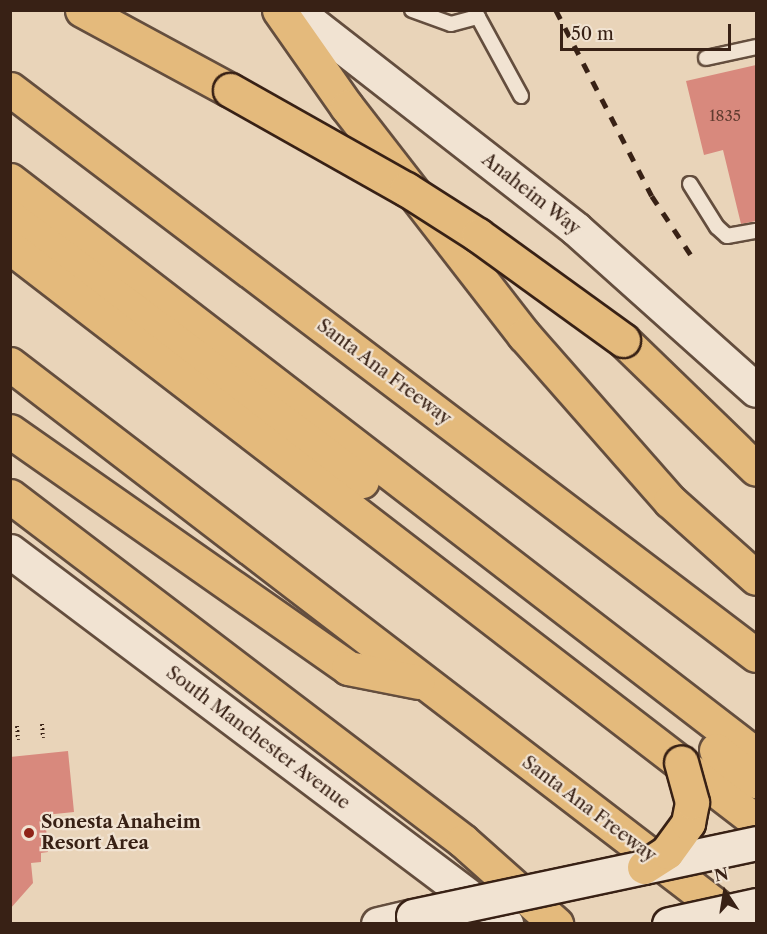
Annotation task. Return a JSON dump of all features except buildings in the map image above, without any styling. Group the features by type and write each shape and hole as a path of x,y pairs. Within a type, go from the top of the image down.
{"highway":[{"path":"82,10 415,194 623,340 756,469"},
{"path":"279,10 347,107 524,335 670,501 756,578"},
{"name":"Santa Ana Freeway","path":"10,89 756,655"},
{"path":"10,180 756,755"},
{"path":"10,217 756,781"},
{"path":"10,247 756,822"},
{"name":"Santa Ana Freeway","path":"10,364 740,924"},
{"path":"10,431 348,668 424,683"},
{"path":"10,496 463,841 556,924"},
{"path":"644,867 667,852 688,822 692,802 681,762"}],"main road":[{"name":"Anaheim Way","path":"295,10 576,228 756,390"},
{"path":"702,341 756,358"},
{"name":"South Manchester Avenue","path":"10,551 506,924"},
{"path":"378,924 756,843"},
{"path":"669,924 756,905"}],"lane":[{"path":"412,10 451,24 478,17 521,96"},
{"path":"706,58 756,47"},
{"path":"690,184 717,227 727,236 756,231"}],"path":[{"path":"42,724 43,738"},
{"path":"17,726 18,740"}],"railway":[{"path":"556,10 652,196 693,258"}],"place":[{"name":"Sonesta Anaheim Resort Area","path":"29,833"}]}
